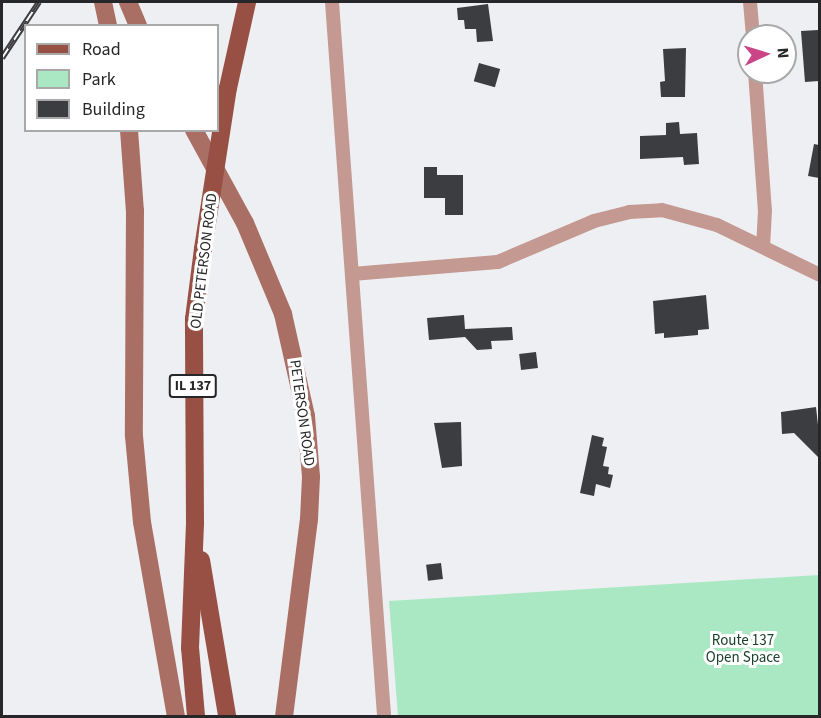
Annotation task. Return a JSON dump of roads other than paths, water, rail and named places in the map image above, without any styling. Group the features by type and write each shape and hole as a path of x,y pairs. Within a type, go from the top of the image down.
{"main road":[{"path":"103,2 108,24"},
{"path":"128,2 137,24"},
{"name":"OLD PETERSON ROAD","path":"195,523 194,319 228,88 247,2"},
{"path":"129,132 135,211 134,436 142,522 176,717"},
{"name":"PETERSON ROAD","path":"195,132 245,223 277,300 297,365 306,416 311,477 309,519 284,717"},
{"name":"IL 137","path":"195,523 189,648 196,717"},
{"name":"IL 137","path":"195,523 227,717"}],"street":[{"path":"332,2 384,717"},
{"path":"750,2 752,24"},
{"path":"756,84 765,210 763,247"},
{"path":"352,274 498,262 594,221 629,212 662,210 691,215 819,275"}],"railway":[{"path":"24,24 39,2"},
{"path":"2,58 24,25"}],"park label":[{"name":"Route 137 Open Space","path":"743,648"}]}
